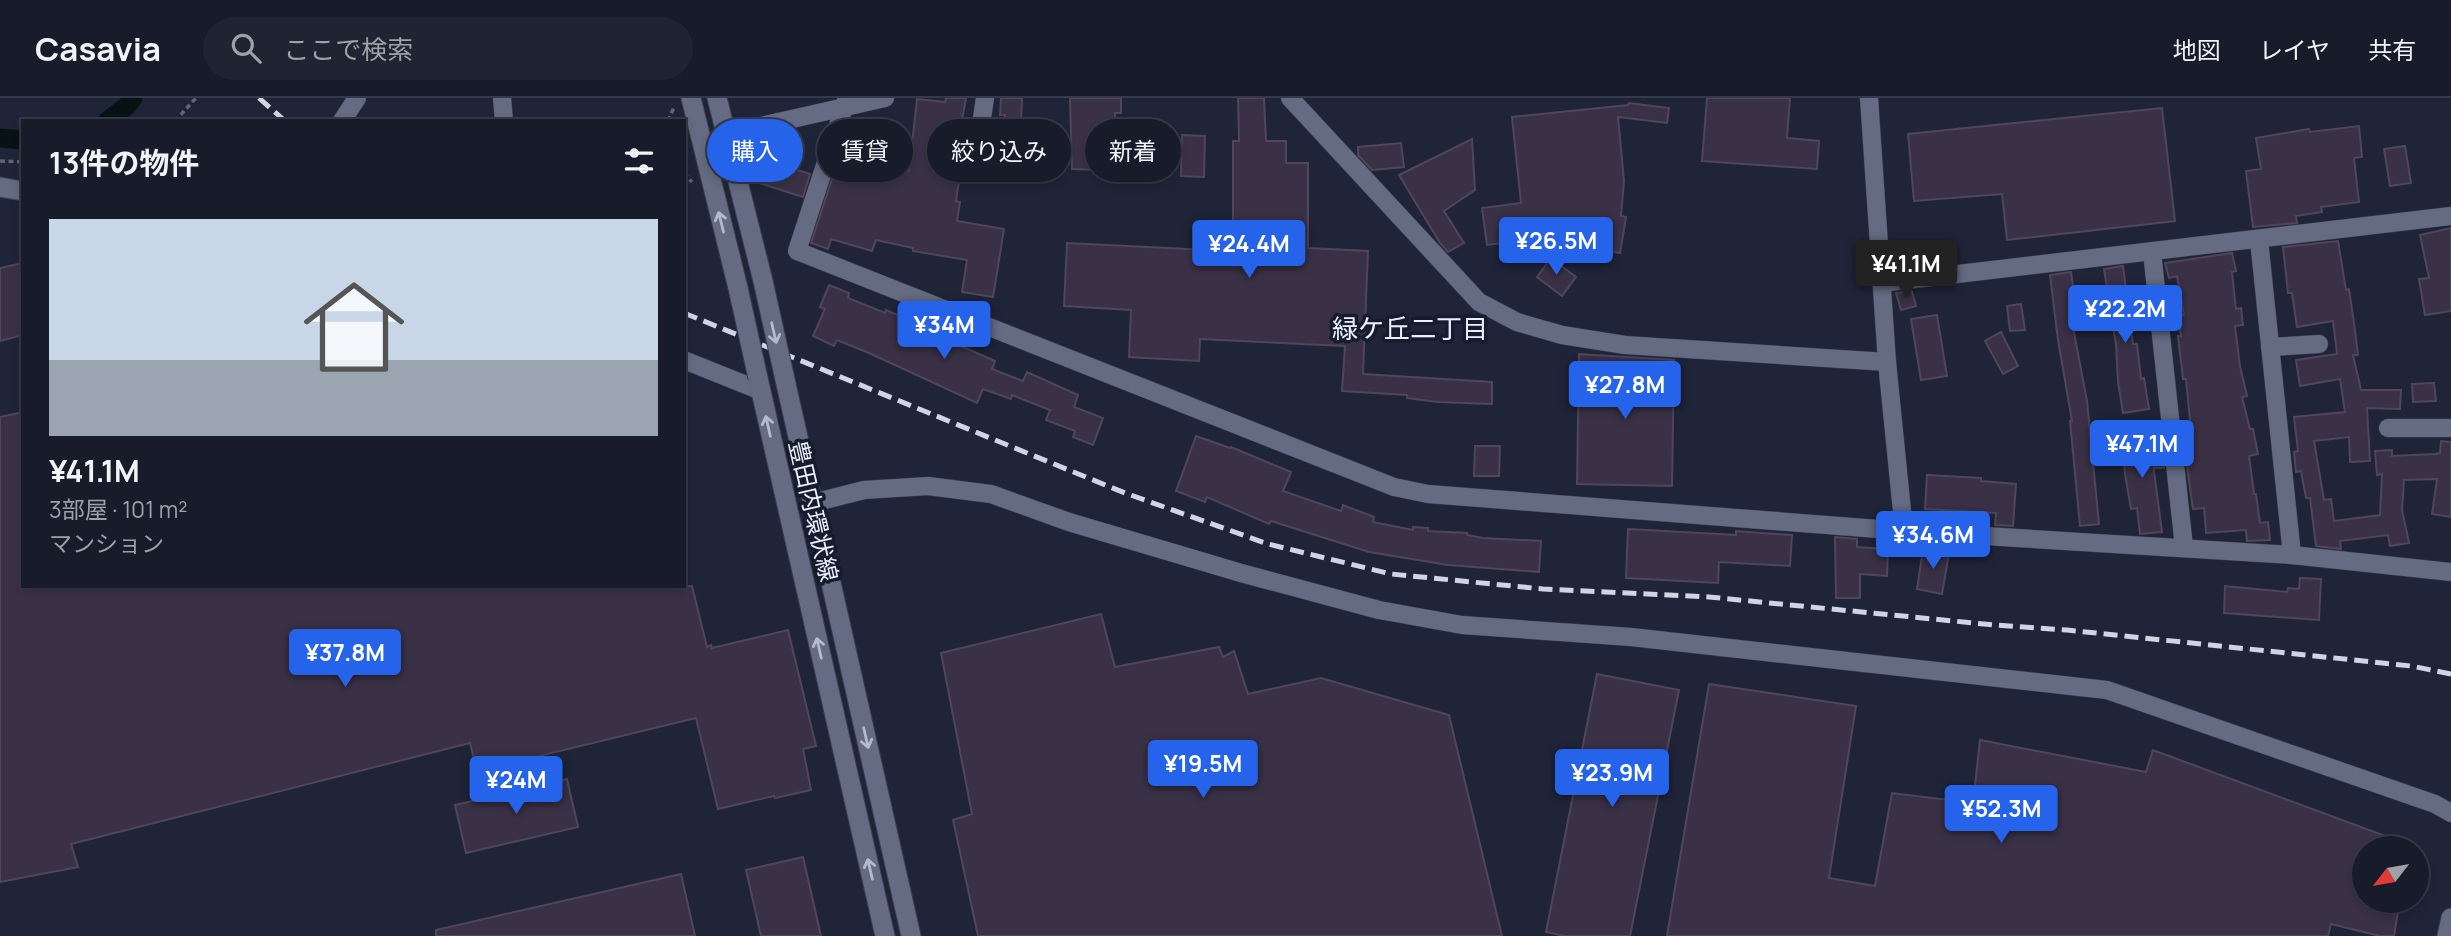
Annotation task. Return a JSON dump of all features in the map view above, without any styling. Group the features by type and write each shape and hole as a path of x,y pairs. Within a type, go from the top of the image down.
{"street":[{"path":"343,119 357,98"},
{"path":"502,98 505,119"},
{"name":"豊田内環状線","path":"691,98 692,140 738,288 885,936"},
{"name":"豊田内環状線","path":"717,98 722,119"},
{"path":"782,119 846,102 885,98"},
{"path":"982,119 985,98"},
{"path":"1290,98 1479,302 1517,322 1562,335 1625,345 1887,362"},
{"path":"1869,98 1887,362 1904,531"},
{"path":"846,102 796,251 1394,487 1428,494 1904,531 2292,555 2451,572"},
{"name":"豊田内環状線","path":"738,182 763,281 911,936"},
{"path":"0,187 21,191"},
{"path":"1881,283 2451,216"},
{"path":"2259,240 2292,555"},
{"path":"2152,252 2183,547"},
{"path":"2270,347 2319,344"},
{"path":"686,361 759,384"},
{"path":"2388,428 2451,428"},
{"path":"813,503 864,490 928,486 991,494 1069,522 1241,573 1379,610 1462,625 1631,637 2107,690 2435,804 2451,813"},
{"path":"2448,936 2451,918"}],"path":[{"path":"177,119 196,98"},
{"path":"0,161 21,162"}],"building":[{"path":"946,98 966,98 962,119 927,119 927,182 959,182 957,221 1004,229 993,297 962,292 967,260 913,251 913,248 876,240 872,251 831,239 828,249 811,243 831,182 913,182 913,135 917,99 945,102"},
{"path":"1001,98 1022,98 1021,119 1005,119 1005,115 1000,115"},
{"path":"1070,98 1121,98 1121,113 1115,113 1115,119 1085,119 1085,169 1072,169"},
{"path":"1238,98 1264,98 1266,141 1286,141 1286,163 1308,163 1308,248 1368,251 1363,374 1492,382 1492,404 1438,402 1407,398 1407,395 1342,391 1345,346 1200,339 1199,361 1129,357 1131,310 1064,306 1067,243 1229,251 1230,244 1233,245 1233,141 1239,141"},
{"path":"1707,98 1790,98 1787,138 1819,141 1817,169 1702,161"},
{"path":"1629,103 1669,108 1667,123 1618,117 1624,181 1621,216 1626,217 1620,253 1600,250 1602,235 1566,237 1568,235 1487,245 1482,208 1521,203 1512,117"},
{"path":"2162,108 2175,221 2007,240 2002,194 1914,201 1908,134"},
{"path":"2359,126 2362,157 2354,158 2359,202 2321,207 2322,212 2296,216 2297,223 2253,227 2246,171 2261,169 2256,138 2309,129 2310,132"},
{"path":"1182,135 1205,136 1204,177 1181,176"},
{"path":"1472,139 1475,190 1444,211 1464,243 1448,252 1399,175"},
{"path":"1401,143 1404,167 1372,170 1358,155 1358,147"},
{"path":"2405,146 2411,183 2390,186 2384,149"},
{"path":"803,172 810,174 803,197 756,182 803,182"},
{"path":"2451,228 2451,311 2425,315 2419,279 2429,278 2420,235"},
{"path":"2338,241 2346,290 2349,289 2358,355 2353,355 2361,390 2401,390 2400,409 2367,408 2370,461 2350,462 2349,437 2314,441 2324,500 2331,499 2334,521 2380,515 2382,474 2377,475 2375,451 2392,450 2392,456 2435,454 2440,453 2441,441 2451,442 2451,517 2432,514 2437,479 2404,480 2402,510 2409,543 2390,546 2388,535 2340,541 2341,549 2316,546 2310,498 2306,498 2301,471 2296,472 2294,452 2298,451 2294,417 2345,412 2340,379 2300,386 2296,360 2337,354 2333,321 2297,327 2292,293 2288,293 2283,247"},
{"path":"2232,253 2236,271 2232,272 2236,309 2241,308 2243,325 2235,326 2247,396 2242,397 2258,454 2249,456 2254,494 2260,523 2268,522 2270,540 2247,541 2246,530 2206,533 2204,508 2193,509 2188,474 2185,422 2190,421 2178,336 2181,336 2178,316 2184,315 2177,276 2169,278 2165,263"},
{"path":"1551,258 1576,277 1562,296 1537,277"},
{"path":"21,263 21,336 0,341 0,268"},
{"path":"2123,266 2133,344 2137,344 2141,379 2144,378 2149,409 2123,413 2104,269"},
{"path":"2071,272 2078,321 2072,322 2087,401 2099,524 2080,526 2072,421 2050,275"},
{"path":"829,285 849,293 848,298 905,318 903,323 943,340 946,335 963,343 961,346 995,361 992,369 1023,381 1027,372 1078,395 1074,407 1103,418 1093,445 1073,437 1075,431 1046,420 1050,410 1012,395 1011,399 983,389 977,403 869,353 837,340 834,346 813,336 825,309 820,307"},
{"path":"1912,291 1916,306 1901,310 1896,293"},
{"path":"2021,304 2025,330 2010,331 2007,306"},
{"path":"1937,315 1947,376 1921,380 1911,319"},
{"path":"2001,332 2018,366 2003,374 1985,341"},
{"path":"1579,354 1674,360 1672,486 1577,484"},
{"path":"2434,383 2436,401 2413,402 2412,384"},
{"path":"21,412 21,588 692,586 707,647 788,630 816,746 803,749 811,790 718,809 696,718 477,771 470,743 71,844 78,867 0,882 0,417"},
{"path":"2136,427 2137,439 2145,438 2146,451 2162,450 2164,468 2154,468 2154,471 2162,532 2140,534 2137,508 2131,509 2121,428"},
{"path":"1196,436 1231,447 1291,472 1283,491 1341,511 1343,505 1374,517 1373,522 1413,530 1413,527 1428,528 1428,531 1467,533 1483,538 1541,541 1539,572 1448,565 1369,552 1271,521 1269,524 1207,497 1205,502 1176,491"},
{"path":"1475,446 1500,446 1499,476 1474,476"},
{"path":"1927,475 1981,478 1981,481 2016,484 2013,526 1995,525 1996,513 1925,509"},
{"path":"1628,529 1792,535 1790,566 1719,562 1718,583 1626,578"},
{"path":"1835,537 1857,539 1857,547 1888,549 1887,576 1860,574 1860,598 1836,598"},
{"path":"1923,549 1949,553 1942,594 1917,589"},
{"path":"2300,578 2321,579 2319,620 2224,613 2225,586 2287,592 2288,588 2299,589"},
{"path":"1101,614 1115,667 1219,647 1223,657 1234,651 1248,694 1321,678 1449,715 1502,936 978,936 953,820 972,814 941,653"},
{"path":"1597,674 1679,690 1630,936 1565,936 1546,932"},
{"path":"1709,684 1856,706 1829,878 1875,886 1892,793 1973,803 1980,740 2146,772 2153,750 2385,836 2352,836 2352,914 2398,914 2394,936 2380,936 2331,924 2328,936 1667,936"},
{"path":"567,779 578,827 466,853 455,805"},
{"path":"803,857 821,936 761,936 746,870"},
{"path":"681,874 695,936 436,936 436,930"}],"waterway":[{"path":"110,119 133,98"},
{"path":"0,138 21,140"}],"railway":[{"path":"259,98 283,119"},
{"path":"686,314 1125,493 1268,544 1391,574 1543,589 1709,597 2067,630 2411,666 2451,674"}],"district":[{"name":"緑ケ丘二丁目","path":"1410,329"}]}
